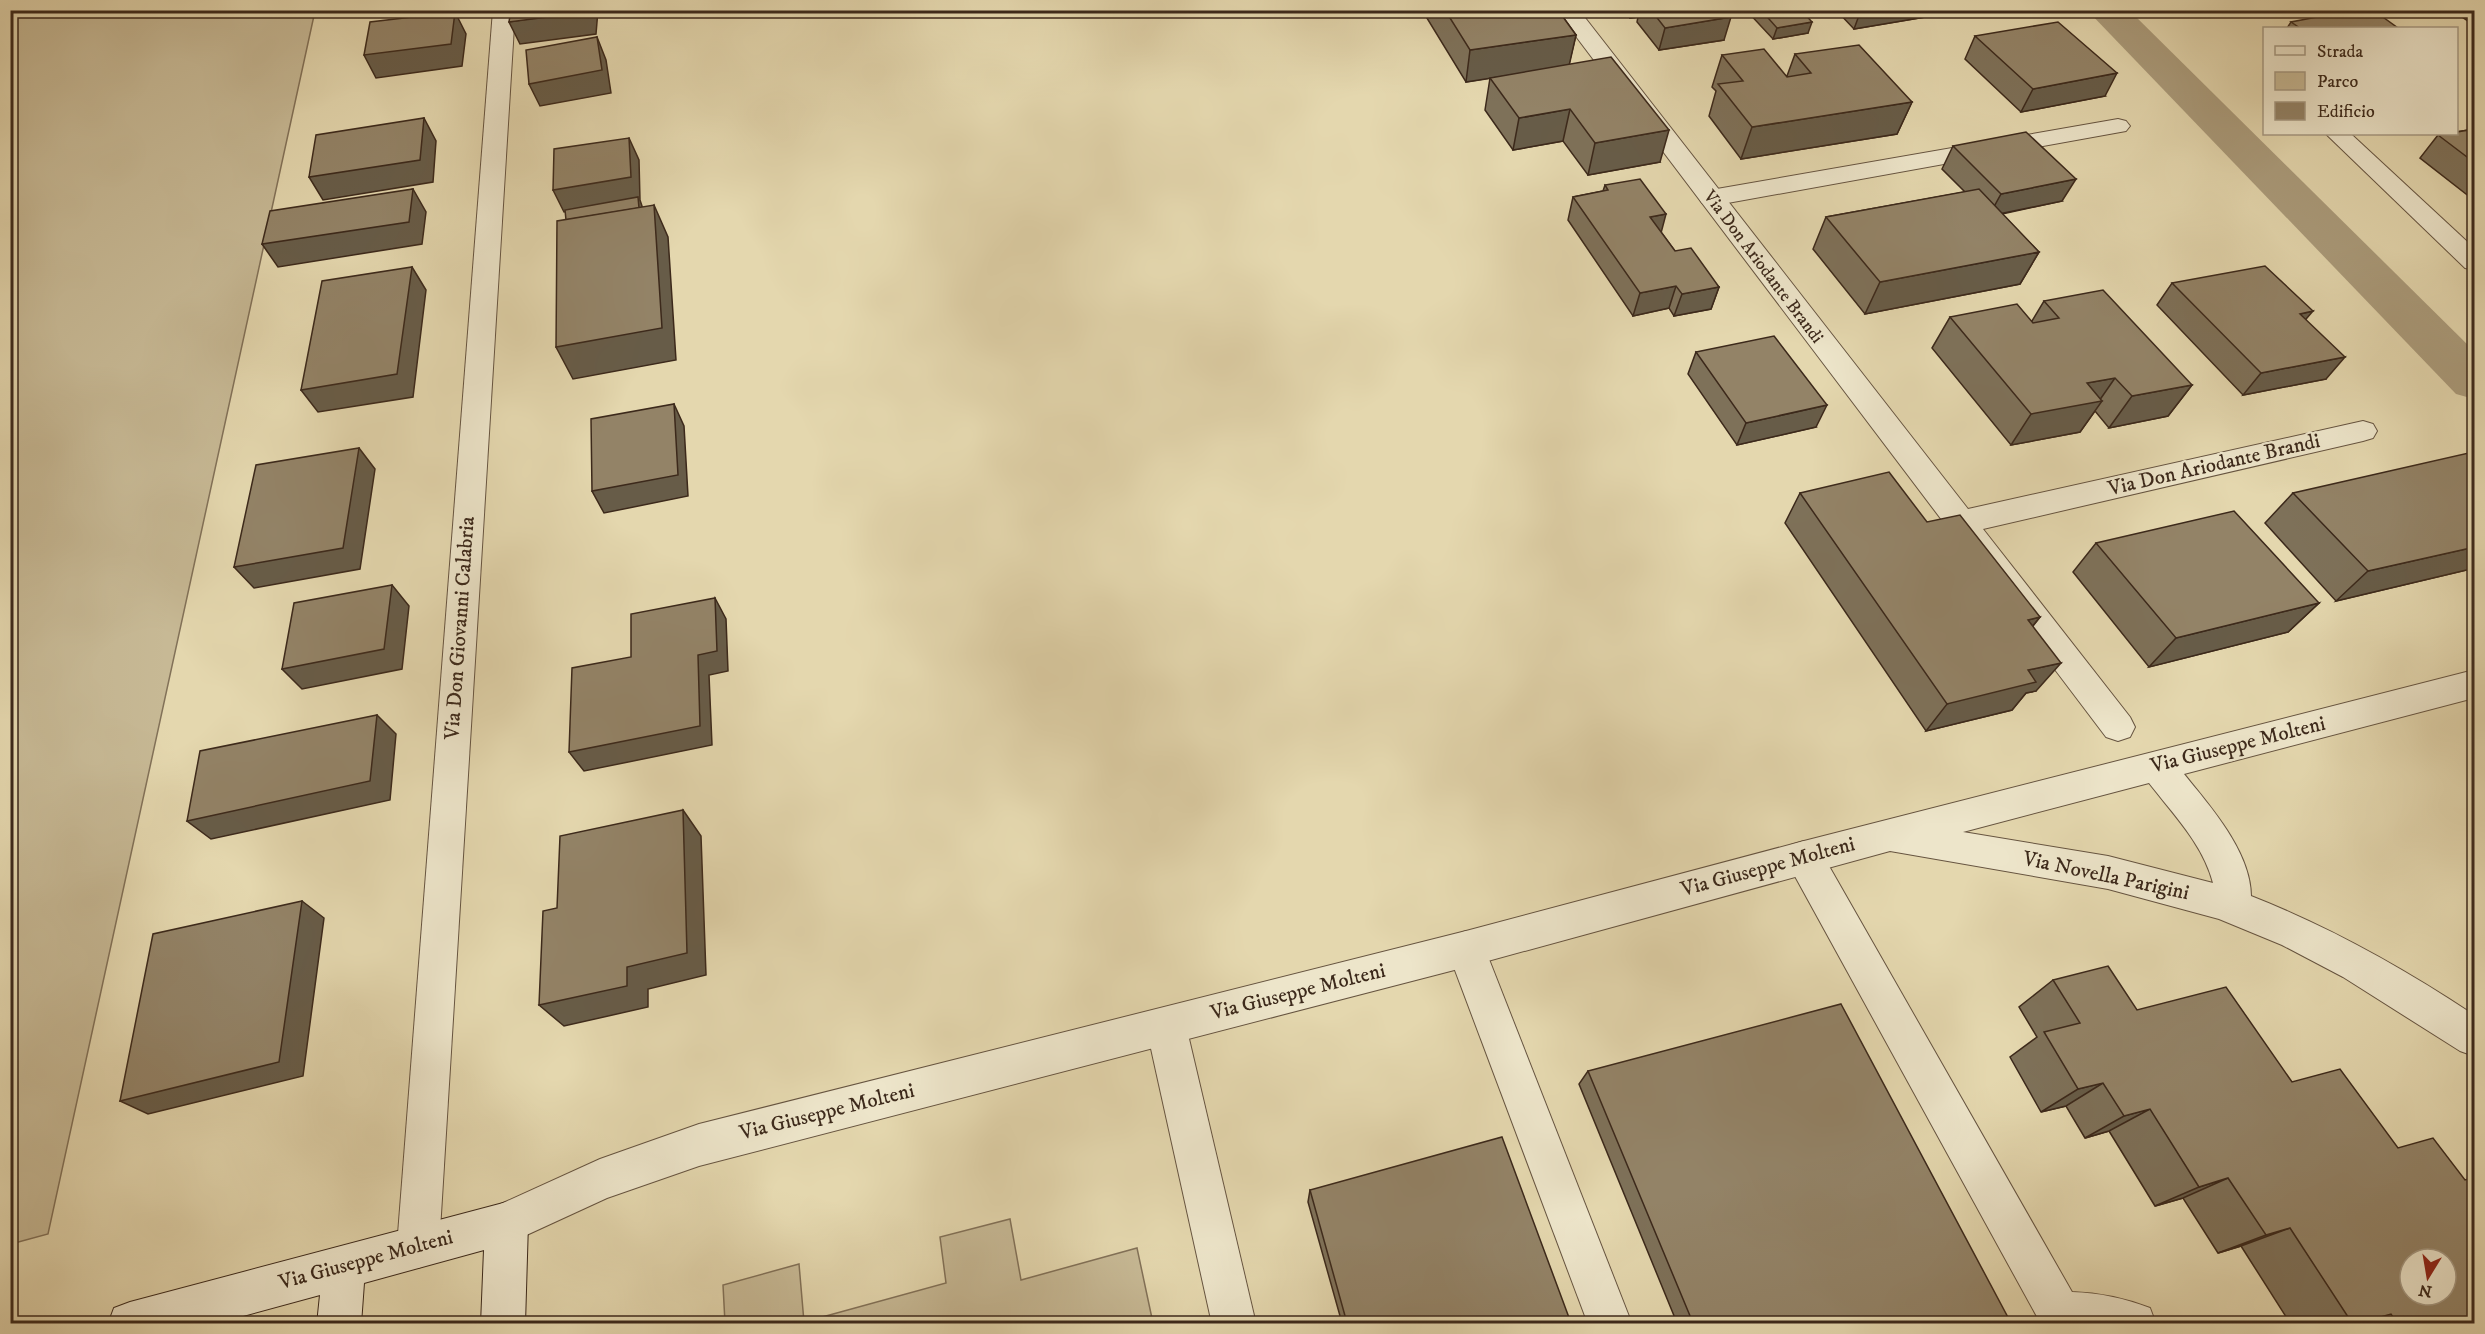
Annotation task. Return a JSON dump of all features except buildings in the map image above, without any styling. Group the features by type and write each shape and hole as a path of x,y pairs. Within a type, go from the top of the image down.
{"street":[{"name":"Via Don Giovanni Calabria","path":"418,1247 504,10"},
{"name":"Via Don Ariodante Brandi","path":"1567,10 2118,727"},
{"path":"1711,198 2118,126"},
{"path":"2339,135 2475,262"},
{"name":"Via Don Ariodante Brandi","path":"1959,523 2363,431"},
{"name":"Via Giuseppe Molteni","path":"130,1323 507,1223 600,1180 699,1144 1466,949 1803,857 2475,684"},
{"path":"2157,766 2220,851 2233,887 2232,907"},
{"name":"Via Novella Parigini","path":"1885,836 2136,878 2232,907 2318,944 2475,1037"},
{"path":"1803,857 2063,1318 2104,1315 2134,1323"},
{"path":"1466,949 1610,1323"},
{"path":"1166,1026 1234,1323"},
{"path":"503,1323 507,1223"},
{"path":"339,1323 344,1265"}],"green space":[{"path":"11,11 315,11 48,1234 11,1244"},
{"path":"1010,1219 1021,1280 1137,1248 1153,1323 725,1323 723,1285 799,1264 804,1322 946,1283 940,1237"}],"waterway":[{"path":"2106,10 2474,381"}]}
